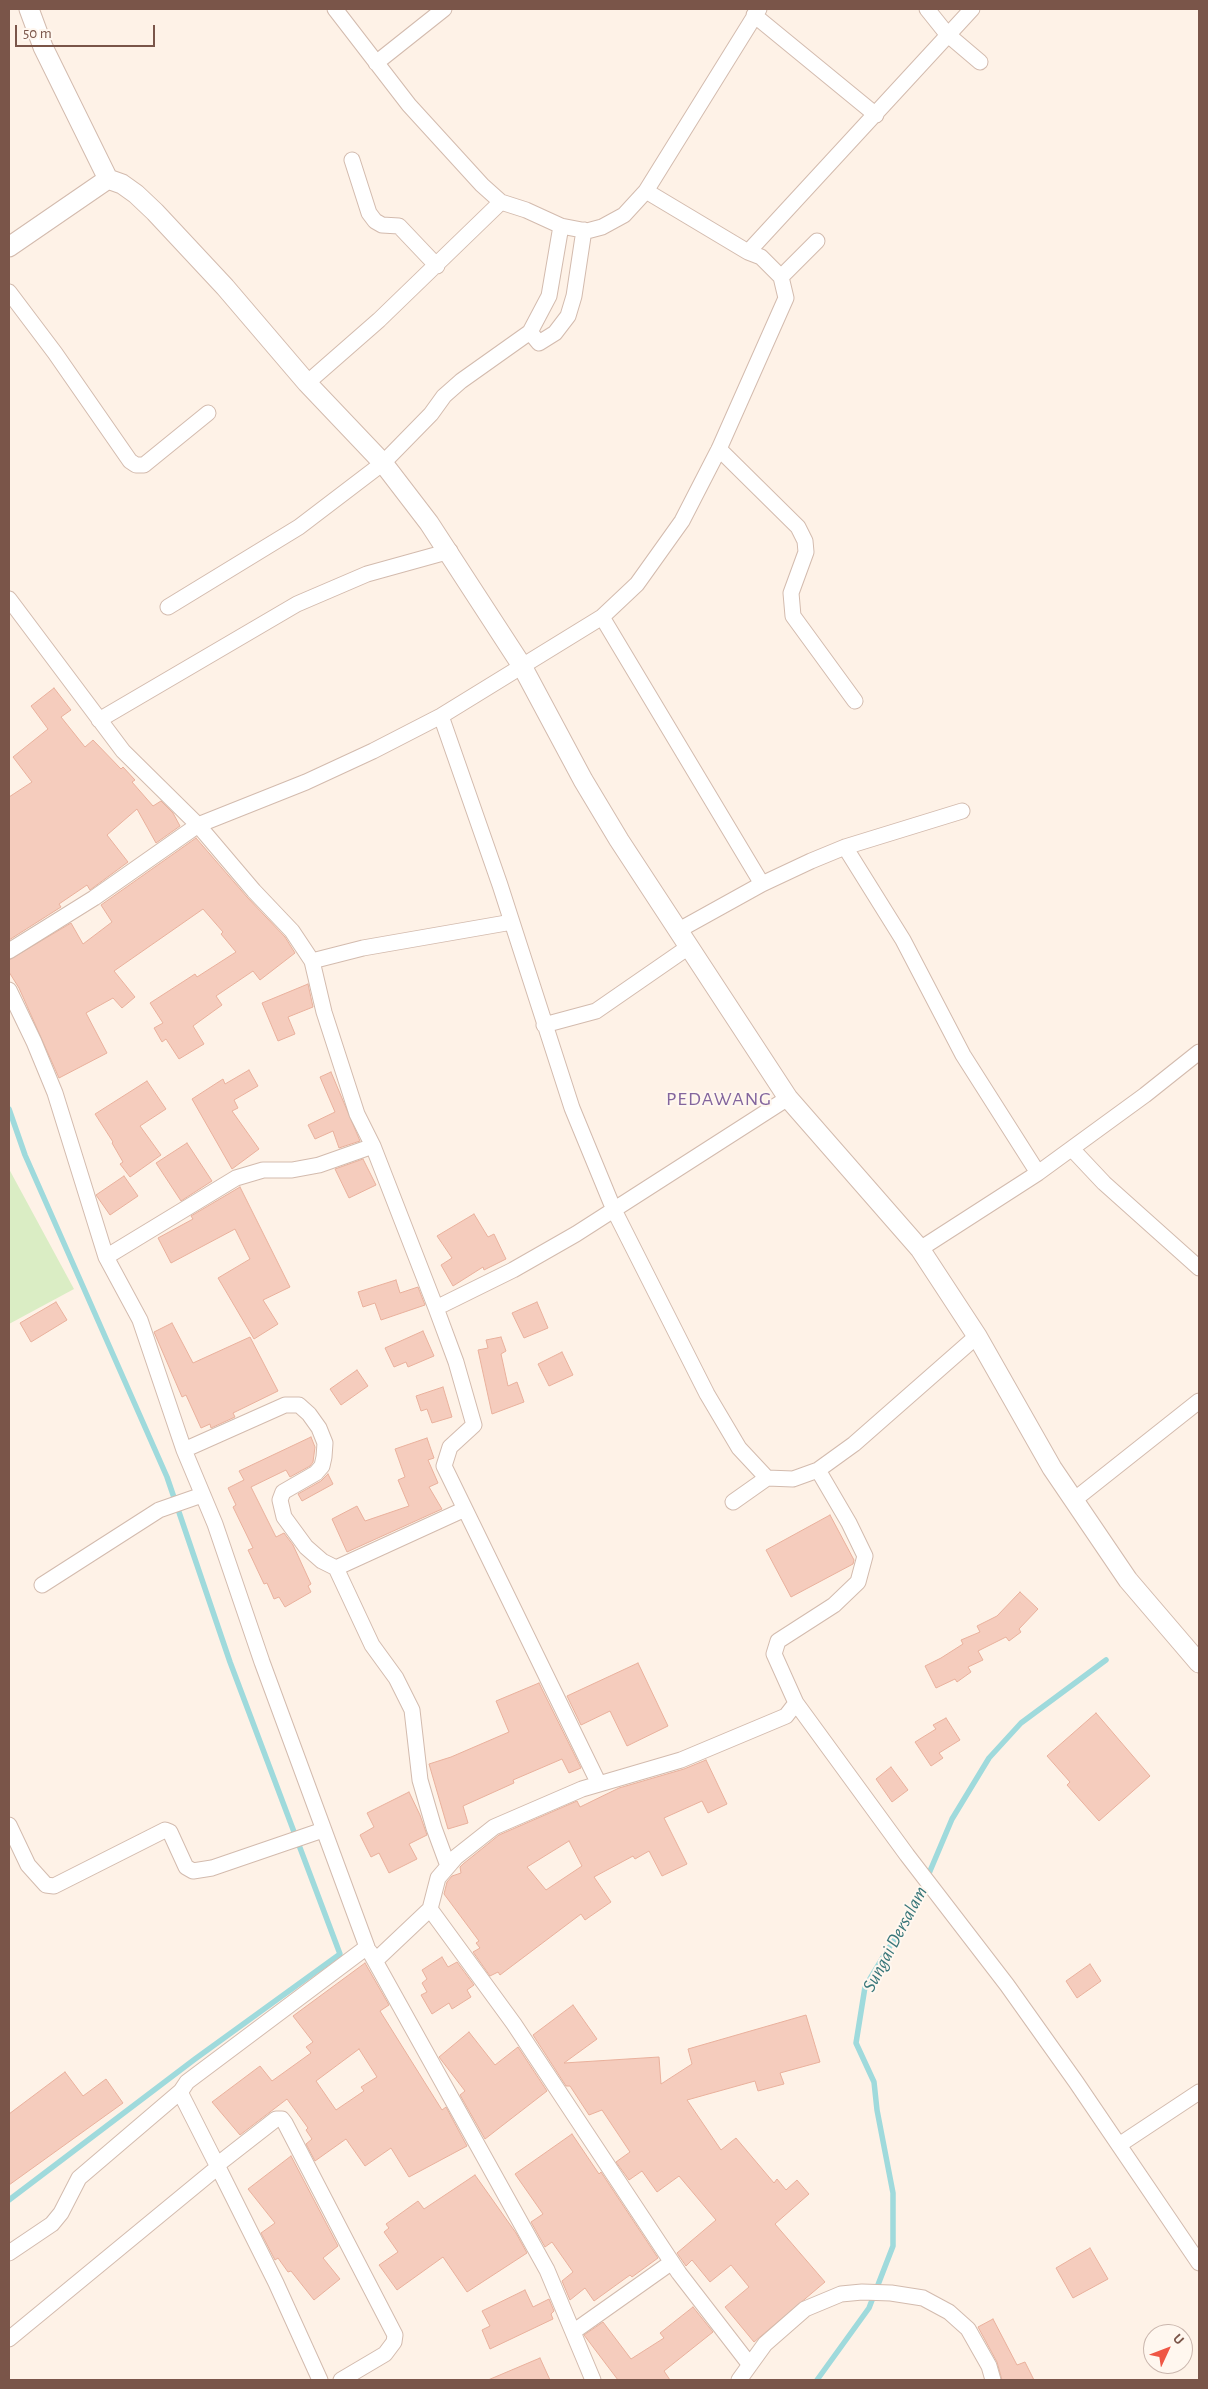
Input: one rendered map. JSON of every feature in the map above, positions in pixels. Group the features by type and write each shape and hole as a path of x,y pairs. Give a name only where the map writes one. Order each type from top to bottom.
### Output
{"street":[{"path":"30,9 43,47 108,179 129,189 155,212 225,287 307,383 383,463 450,551 522,666 614,833 680,930 788,1098 920,1249 977,1336 1052,1468 1128,1580 1199,1663"},
{"path":"335,9 409,106 482,185 501,202 526,210 561,226 584,230 602,227 624,214 646,191 757,12 876,115"},
{"path":"376,63 444,9"},
{"path":"927,9 947,34 980,62"},
{"path":"748,252 972,9"},
{"path":"352,160 369,213 375,221 382,225 399,226 437,266"},
{"path":"9,248 108,179"},
{"path":"9,951 94,898 198,826 306,782 373,751 441,716 602,617 636,584 682,521 718,449 786,298 781,278 761,258 646,191"},
{"path":"307,383 437,266 501,202"},
{"path":"535,337 550,296 561,226"},
{"path":"168,607 299,527 383,463 430,414 444,396 461,381 535,337 555,333 568,316 574,296 584,230"},
{"path":"781,278 817,241"},
{"path":"9,292 55,353 130,460 136,465 144,464 208,413"},
{"path":"718,449 798,527 805,541 806,552 790,592 794,616 855,700"},
{"path":"99,720 297,604 367,574 450,551"},
{"path":"9,599 123,751 198,826 254,891 292,930 312,961 327,1021 358,1114 373,1146 436,1308 456,1362 474,1425 450,1447 444,1466 599,1784"},
{"path":"602,617 762,884"},
{"path":"441,716 512,922 572,1108 614,1210 707,1394 739,1448 767,1478"},
{"path":"680,930 762,884 845,847 962,811"},
{"path":"845,847 903,940 963,1055 1038,1173"},
{"path":"312,961 363,948 512,922"},
{"path":"544,1025 596,1011 690,946"},
{"path":"9,990 34,1042 55,1094 106,1257 140,1320 184,1450 195,1497 215,1524 367,1947 547,2270 593,2380"},
{"path":"920,1249 1072,1149 1199,1052"},
{"path":"436,1308 513,1270 614,1210 788,1098"},
{"path":"106,1257 236,1178 263,1170 292,1170 319,1165 373,1146"},
{"path":"1072,1149 1104,1182 1199,1268"},
{"path":"733,1502 767,1478 793,1479 818,1470 862,1438 977,1336"},
{"path":"1074,1500 1199,1401"},
{"path":"184,1450 285,1405 299,1406 309,1414 319,1428 325,1443 322,1466 316,1473 283,1492 280,1500 284,1517 306,1547 322,1561 336,1568 372,1645 396,1678 412,1710 420,1780 448,1866"},
{"path":"818,1470 849,1523 865,1556 858,1582 834,1605 778,1641 774,1654 796,1703 943,1903 1007,1985 1199,2263"},
{"path":"42,1585 166,1507 195,1497"},
{"path":"336,1568 465,1509"},
{"path":"375,1961 430,1909 438,1878 448,1866 456,1857 494,1827 599,1784 681,1760 786,1716 796,1703"},
{"path":"9,1825 28,1865 46,1885 54,1886 165,1830 170,1832 186,1867 193,1871 212,1868 324,1830"},
{"path":"430,1909 514,2024 672,2262 750,2365"},
{"path":"9,2253 52,2224 79,2178 181,2091 187,2082 367,1947"},
{"path":"181,2091 276,2283 320,2380"},
{"path":"1119,2145 1199,2092"},
{"path":"9,2339 276,2119 282,2119 395,2335 394,2342 385,2354 374,2363 342,2380"},
{"path":"573,2332 672,2262"},
{"path":"739,2380 764,2344 805,2309 841,2294 862,2292 891,2293 923,2298 949,2312 968,2329 989,2366 993,2380"}],"green space":[{"path":"9,1169 74,1289 9,1324"}],"building":[{"path":"54,688 71,710 61,717 85,747 93,740 121,769 123,767 135,780 132,782 153,806 161,801 173,813 180,826 156,843 137,809 107,835 128,862 90,890 87,885 59,904 61,907 9,940 9,797 32,782 13,757 48,729 31,706"},
{"path":"196,838 247,897 285,937 295,953 260,980 253,971 216,996 222,1005 193,1026 204,1044 179,1059 166,1039 162,1042 154,1028 163,1023 150,1003 195,974 197,977 236,952 221,934 223,932 203,909 114,971 135,997 122,1008 113,998 86,1013 107,1053 59,1078 19,988 9,972 9,960 71,923 83,944 112,922 101,905"},
{"path":"308,984 313,1007 288,1017 295,1034 278,1041 262,1003"},
{"path":"249,1070 258,1086 234,1100 238,1108 232,1111 259,1149 232,1169 192,1099 223,1079 225,1084"},
{"path":"331,1072 360,1141 339,1148 333,1131 315,1139 308,1125 335,1112 320,1077"},
{"path":"147,1081 166,1109 140,1126 161,1155 130,1177 120,1164 123,1162 113,1142 95,1114"},
{"path":"187,1143 212,1181 181,1201 156,1163"},
{"path":"363,1159 376,1185 349,1198 335,1169"},
{"path":"124,1176 138,1196 110,1215 96,1195"},
{"path":"240,1187 290,1287 263,1300 278,1324 254,1339 218,1278 250,1259 235,1229 171,1263 158,1238 193,1219 191,1216"},
{"path":"474,1214 488,1237 494,1234 506,1259 484,1270 483,1267 453,1286 441,1265 452,1258 437,1236"},
{"path":"396,1280 400,1293 418,1287 425,1305 381,1320 375,1303 363,1307 358,1292"},
{"path":"56,1302 67,1320 31,1342 20,1323"},
{"path":"537,1302 548,1328 524,1338 512,1313"},
{"path":"172,1323 193,1363 250,1337 278,1391 233,1413 235,1417 211,1428 210,1424 201,1428 186,1395 182,1397 154,1332"},
{"path":"423,1331 434,1356 408,1367 406,1362 394,1367 385,1348"},
{"path":"501,1337 506,1351 501,1354 508,1386 517,1382 524,1402 492,1414 478,1350 488,1348 486,1340"},
{"path":"562,1352 573,1375 549,1386 538,1364"},
{"path":"357,1370 368,1386 341,1405 330,1389"},
{"path":"443,1387 452,1417 432,1423 427,1409 421,1411 416,1396"},
{"path":"311,1437 315,1447 313,1462 310,1466 290,1477 286,1470 251,1487 276,1537 284,1533 293,1545 311,1584 308,1586 311,1592 285,1607 279,1597 274,1599 267,1583 264,1584 248,1550 253,1548 233,1507 236,1505 228,1488 244,1480 239,1471"},
{"path":"427,1438 434,1458 428,1460 438,1483 429,1487 442,1509 347,1552 332,1519 357,1506 365,1521 409,1506 398,1480 405,1477 395,1449"},
{"path":"328,1474 333,1484 302,1501 298,1494 321,1481"},
{"path":"830,1515 854,1560 853,1564 791,1597 766,1550"},
{"path":"1020,1592 1038,1609 1019,1629 1021,1632 1009,1641 1006,1637 978,1651 983,1660 968,1667 971,1672 957,1682 955,1679 936,1688 925,1666 963,1644 961,1640 980,1632 977,1626 997,1616"},
{"path":"638,1663 668,1726 627,1746 610,1711 581,1725 567,1696"},
{"path":"539,1683 581,1768 569,1773 562,1759 513,1780 514,1783 463,1806 468,1823 448,1829 429,1764 451,1757 509,1732 496,1701"},
{"path":"1096,1713 1150,1776 1099,1821 1067,1785 1070,1782 1047,1756"},
{"path":"946,1718 960,1740 939,1753 943,1758 931,1766 915,1742 936,1729 933,1725"},
{"path":"706,1760 727,1804 708,1813 702,1801 664,1818 687,1864 662,1876 649,1851 635,1859 633,1856 594,1877 611,1902 585,1920 581,1914 500,1975 498,1972 490,1976 473,1952 480,1948 476,1943 479,1941 444,1894 447,1882 452,1876 461,1873 460,1867 499,1835 577,1801 580,1807 619,1788 684,1769","holes":["569,1841 582,1866 546,1890 527,1867"]},
{"path":"891,1767 908,1790 892,1802 876,1779"},
{"path":"409,1792 427,1835 409,1844 417,1859 389,1873 379,1853 371,1857 360,1835 374,1827 367,1813"},
{"path":"442,1957 448,1967 457,1962 474,1985 467,1990 471,1997 452,2009 449,2003 432,2014 421,1995 427,1992 422,1983 427,1979 422,1970"},
{"path":"365,1963 389,2005 380,2011 442,2110 446,2107 467,2146 409,2177 391,2148 365,2166 346,2139 315,2161 306,2144 312,2139 306,2130 308,2128 287,2099 240,2135 212,2102 260,2066 272,2081 311,2053 306,2047 313,2042 293,2016","holes":["359,2049 377,2077 361,2087 364,2091 336,2110 316,2081"]},
{"path":"1090,1964 1101,1981 1077,1998 1066,1981"},
{"path":"573,2005 597,2039 564,2063 659,2057 661,2084 692,2064 688,2049 806,2015 820,2062 780,2073 784,2084 758,2091 755,2081 687,2100 721,2150 736,2138 774,2183 777,2179 786,2190 797,2180 809,2194 775,2224 825,2282 754,2342 725,2307 749,2287 731,2265 710,2282 692,2260 686,2266 677,2253 716,2220 679,2176 657,2192 642,2171 629,2180 616,2162 630,2152 602,2110 589,2115 570,2086 566,2086 533,2035"},
{"path":"469,2032 495,2065 518,2047 547,2091 485,2139 460,2095 465,2091 439,2057"},
{"path":"65,2072 83,2096 106,2079 123,2103 9,2185 9,2114"},
{"path":"572,2134 599,2174 601,2172 658,2258 632,2277 630,2275 594,2301 585,2288 570,2300 562,2281 573,2272 552,2242 545,2247 531,2222 543,2214 515,2174"},
{"path":"291,2156 338,2246 323,2258 340,2279 314,2300 291,2271 288,2272 278,2258 275,2260 261,2233 275,2223 248,2189"},
{"path":"475,2175 516,2233 527,2253 467,2292 443,2257 397,2290 379,2265 398,2252 384,2232 389,2228 386,2224 418,2201 424,2209"},
{"path":"1090,2248 1108,2279 1073,2298 1056,2268"},
{"path":"525,2290 533,2307 549,2299 554,2311 551,2314 553,2319 490,2349 482,2330 490,2326 482,2311"},
{"path":"693,2307 713,2332 664,2371 670,2380 618,2380 584,2335 603,2322 631,2359 664,2338 660,2333"},
{"path":"993,2319 1017,2365 1025,2362 1034,2380 1002,2380 997,2362 978,2327"},
{"path":"540,2358 550,2380 488,2380"}],"waterway":[{"path":"9,1109 25,1155 167,1477 230,1662 340,1954 195,2059 9,2200"},
{"name":"Sungai Dersalam","path":"817,2380 869,2308 893,2246 893,2193 877,2110 874,2082 856,2043 865,1987 911,1916 952,1819 989,1758 1021,1723 1106,1660"}],"district":[{"name":"PEDAWANG","path":"719,1099"}]}
